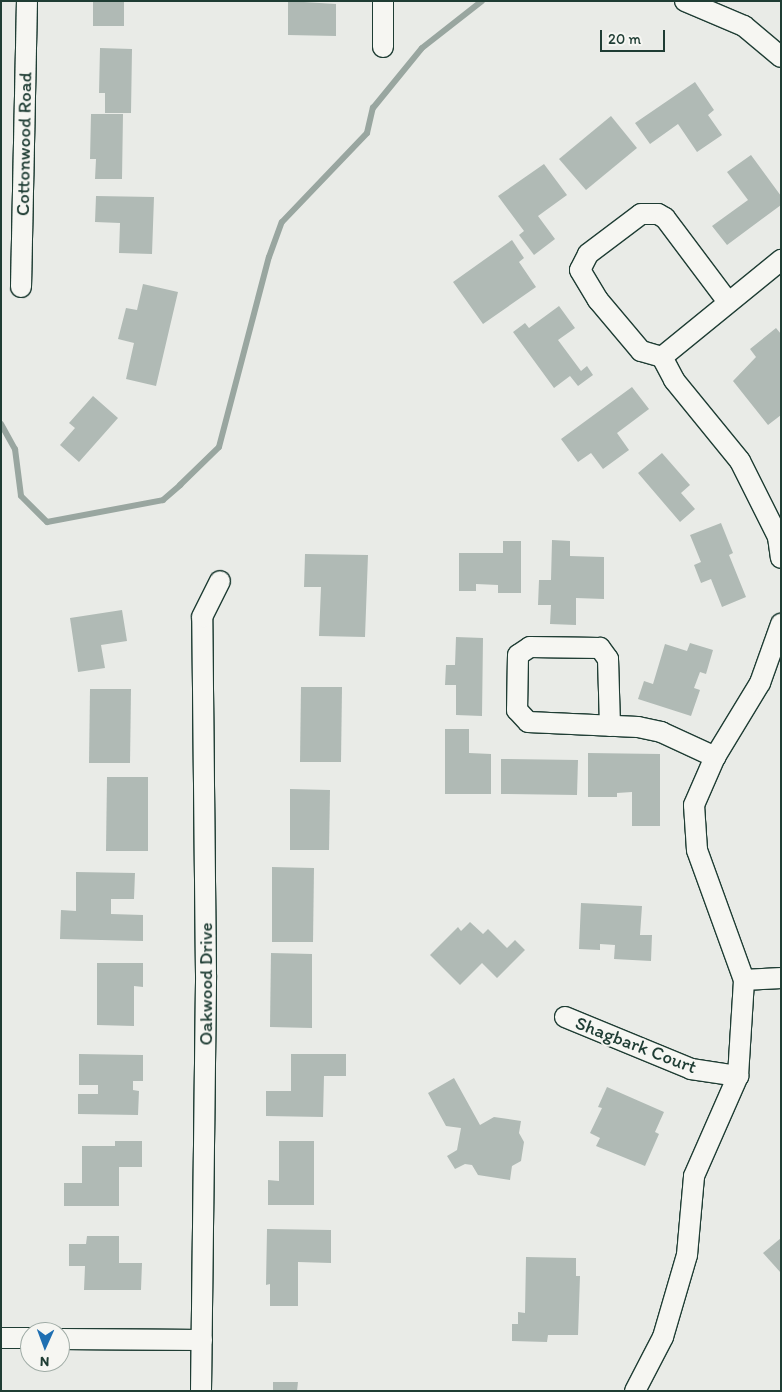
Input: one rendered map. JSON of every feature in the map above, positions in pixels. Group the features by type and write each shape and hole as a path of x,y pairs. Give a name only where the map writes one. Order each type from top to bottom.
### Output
{"street":[{"name":"Cottonwood Road","path":"21,287 27,1"},
{"path":"382,48 383,1"},
{"path":"685,1 744,26 781,57"},
{"path":"728,302 665,218 658,214 641,214 588,254 581,265 581,274 598,300 640,351 662,357 674,380 740,461 778,537 781,558"},
{"path":"662,357 781,260"},
{"name":"Oakwood Drive","path":"201,1391 206,975 202,617 220,581"},
{"path":"635,1391 663,1337 687,1255 694,1176 738,1076 744,980 697,850 694,805 715,756 760,683 781,624"},
{"path":"610,726 608,659 600,648 530,647 518,655 517,710 528,722 610,726 661,732 715,756"},
{"path":"744,980 781,978"},
{"name":"Shagbark Court","path":"565,1017 691,1069 738,1076"},
{"path":"1,1338 20,1338"},
{"path":"70,1339 202,1340"}],"building":[{"path":"93,1 124,1 124,26 93,26"},
{"path":"288,1 336,4 336,36 288,35"},
{"path":"100,48 132,49 131,113 105,113 105,93 99,93"},
{"path":"695,82 714,110 708,115 722,135 697,152 678,124 650,144 635,123"},
{"path":"91,114 123,114 122,179 95,179 96,159 90,159"},
{"path":"611,116 637,148 586,190 559,159"},
{"path":"751,155 781,196 781,205 727,245 712,226 748,200 727,172"},
{"path":"544,164 567,195 538,216 555,239 534,255 519,235 524,231 498,196"},
{"path":"96,196 154,197 152,254 119,253 120,223 95,222"},
{"path":"512,240 524,258 519,262 536,287 483,324 453,282"},
{"path":"143,284 178,292 156,386 126,379 134,343 118,339 126,308 137,310"},
{"path":"559,306 575,328 558,340 581,371 587,366 593,375 578,386 570,376 554,388 513,332 525,323 529,328"},
{"path":"776,328 781,334 781,415 768,425 733,381 756,357 750,349"},
{"path":"632,387 649,409 617,433 629,450 603,469 591,453 578,462 561,439"},
{"path":"93,396 118,418 79,462 60,445 75,428 69,423"},
{"path":"662,453 690,485 681,493 695,509 680,522 638,473"},
{"path":"721,523 733,553 729,555 746,597 722,607 711,579 701,583 694,565 701,562 690,535"},
{"path":"552,540 570,541 570,556 604,557 604,599 576,598 576,625 550,624 551,605 538,605 539,580 551,580"},
{"path":"503,541 521,541 521,593 498,593 498,585 476,584 476,591 459,591 459,553 503,553"},
{"path":"305,554 368,555 365,637 319,636 321,587 304,587"},
{"path":"122,610 127,641 101,645 105,668 78,672 70,618"},
{"path":"456,637 483,638 482,716 456,715 456,685 445,685 446,665 455,665"},
{"path":"690,643 713,650 706,674 700,672 694,688 700,690 691,716 638,699 644,681 653,684 665,644 687,651"},
{"path":"301,687 342,687 341,762 300,762"},
{"path":"90,689 131,689 130,763 89,763"},
{"path":"445,729 469,729 469,753 491,754 491,794 445,794"},
{"path":"588,753 660,754 660,826 632,826 632,792 617,793 617,797 588,797"},
{"path":"501,759 578,760 577,795 501,794"},
{"path":"107,777 148,777 148,851 106,851"},
{"path":"290,789 330,790 329,850 290,850"},
{"path":"272,867 314,868 313,942 272,942"},
{"path":"76,872 135,873 134,899 111,899 111,914 143,915 143,941 60,939 61,910 76,911"},
{"path":"581,903 642,906 640,935 652,935 651,961 614,959 615,945 600,944 600,950 579,949"},
{"path":"470,922 483,934 488,929 507,948 515,940 525,950 497,978 482,963 460,985 430,955 458,927 461,931"},
{"path":"271,953 312,954 312,1028 270,1027"},
{"path":"97,963 143,963 143,987 134,986 134,1026 97,1025"},
{"path":"79,1054 143,1055 143,1081 133,1081 133,1090 139,1091 138,1115 78,1114 78,1094 98,1094 98,1085 79,1085"},
{"path":"291,1054 346,1054 346,1076 324,1076 323,1117 266,1116 266,1091 291,1091"},
{"path":"454,1078 480,1125 494,1117 521,1121 519,1133 524,1142 521,1161 512,1166 510,1180 478,1175 472,1165 465,1164 455,1169 447,1156 457,1150 461,1128 446,1126 428,1093"},
{"path":"607,1087 664,1112 655,1132 659,1134 645,1166 596,1146 600,1138 590,1133 602,1108 598,1107"},
{"path":"115,1141 142,1141 142,1167 119,1167 119,1206 64,1206 64,1183 82,1183 82,1146 115,1146"},
{"path":"279,1141 314,1141 314,1205 268,1205 268,1180 279,1181"},
{"path":"267,1229 331,1230 331,1263 298,1262 298,1306 270,1306 270,1284 266,1285"},
{"path":"87,1236 119,1236 119,1263 142,1263 141,1290 84,1290 85,1266 69,1266 69,1244 86,1244"},
{"path":"781,1238 781,1273 763,1253"},
{"path":"526,1257 576,1258 576,1276 580,1276 578,1335 548,1335 547,1342 512,1341 512,1324 518,1324 518,1312 525,1313"},
{"path":"273,1382 298,1382 297,1391 273,1391"}],"waterway":[{"path":"1,424 15,449 21,496 47,522 163,500 219,447 269,257 282,222 367,133 373,108 422,48 482,1"}]}
